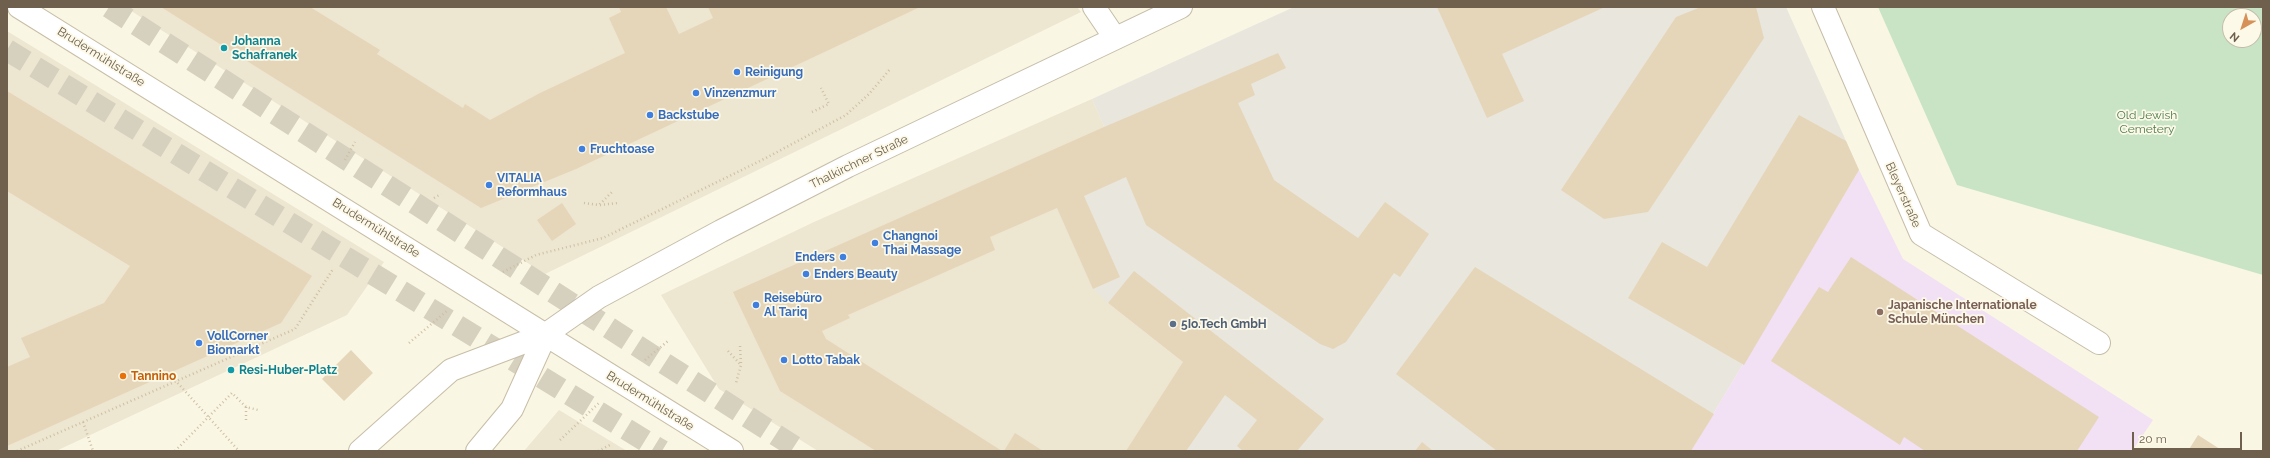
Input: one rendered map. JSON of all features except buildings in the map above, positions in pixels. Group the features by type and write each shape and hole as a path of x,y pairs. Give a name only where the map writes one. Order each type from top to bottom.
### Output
{"street":[{"name":"Brudermühlstraße","path":"19,7 732,451"},
{"path":"1094,7 1115,38"},
{"name":"Thalkirchner Straße","path":"360,451 451,370 546,334 599,297 721,231 848,166 1181,7"},
{"name":"Bleyerstraße","path":"1823,7 1921,234 2099,343"},
{"path":"476,451 512,409 546,334"}],"path":[{"path":"536,255 603,238 779,151 846,115 869,94 891,68"},
{"path":"812,112 829,104 821,88"},
{"path":"345,160 355,142"},
{"path":"599,205 613,191"},
{"path":"434,198 441,194"},
{"path":"584,203 599,205 618,203"},
{"path":"17,451 175,380 295,329 334,269"},
{"path":"736,383 741,365 740,346"},
{"path":"728,352 741,365"},
{"path":"175,380 207,418 239,451"},
{"path":"176,451 232,393 246,407 258,410"},
{"path":"246,407 246,420"},
{"path":"83,422 93,451"},
{"path":"598,451 610,445"}],"shaded area":[{"path":"125,7 1077,7 1081,12 545,274"},
{"path":"1294,7 1786,7 1859,170 1691,451 1186,451 1183,362 1108,303 1093,289 1057,208 1104,127 1092,99"},
{"path":"7,31 384,262 347,315 56,451 7,451"},
{"path":"1092,99 1126,177 1057,208 1108,303 1183,362 1186,451 818,451 719,389 661,295 814,222"},
{"name":"Japanische Internationale Schule München","path":"1859,170 1903,259 2153,420 2132,451 1691,451"},
{"path":"559,410 627,451 524,451"}],"green space":[{"name":"Old Jewish Cemetery","path":"1878,7 2263,7 2263,275 1957,185"}],"tunnel":[{"path":"109,7 801,451"},
{"path":"7,50 662,451"}],"place":[{"name":"Johanna Schafranek","path":"224,48"},
{"name":"Reinigung","path":"737,72"},
{"name":"Vinzenzmurr","path":"696,93"},
{"name":"Backstube","path":"650,115"},
{"name":"Fruchtoase","path":"582,149"},
{"name":"VITALIA Reformhaus","path":"489,185"},
{"name":"Changnoi Thai Massage","path":"875,243"},
{"name":"Enders","path":"843,257"},
{"name":"Enders Beauty","path":"806,274"},
{"name":"Reisebüro Al Tariq","path":"756,305"},
{"name":"Japanische Internationale Schule München","path":"1880,312"},
{"name":"5Io.Tech GmbH","path":"1173,324"},
{"name":"VollCorner Biomarkt","path":"199,343"},
{"name":"Lotto Tabak","path":"784,360"},
{"name":"Resi-Huber-Platz","path":"231,370"},
{"name":"Tannino","path":"123,376"}]}
